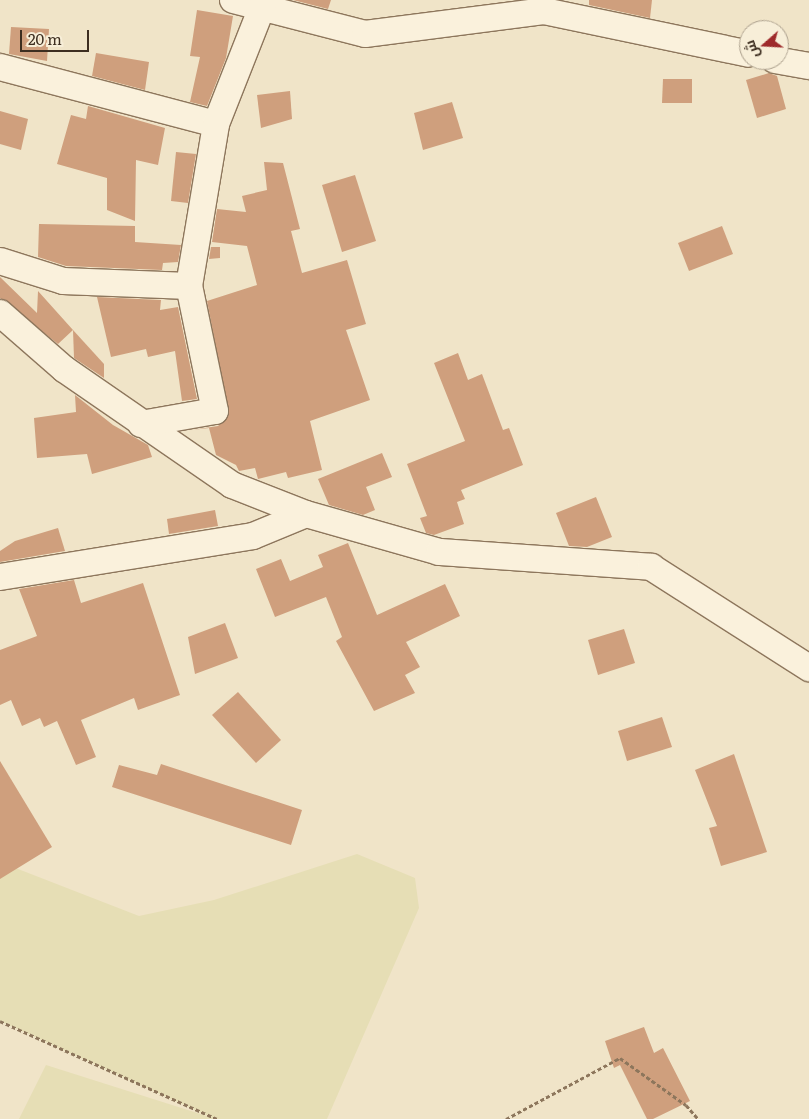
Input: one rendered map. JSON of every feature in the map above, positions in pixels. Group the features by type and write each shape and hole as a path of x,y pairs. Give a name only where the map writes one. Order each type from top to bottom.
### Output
{"street":[{"path":"233,0 365,34 544,11 739,52"},
{"path":"141,424 215,412 189,286 216,124 262,7"},
{"path":"789,62 809,66"},
{"path":"0,67 216,124"},
{"path":"0,261 63,281 189,286"},
{"path":"0,313 64,369 141,424 232,485 306,514 439,552 651,567 809,668"},
{"path":"0,577 253,536 306,514"}],"path":[{"path":"0,1021 217,1119"},
{"path":"506,1119 620,1058 686,1105 698,1119"}],"shaded area":[{"path":"357,854 415,878 419,908 327,1119 19,1119 46,1065 213,1118 0,1021 0,862 139,916 214,900"}],"building":[{"path":"293,0 331,0 328,9"},
{"path":"589,0 652,0 650,18 589,5"},
{"path":"197,10 233,16 226,58 207,106 190,102 200,57 190,56"},
{"path":"11,27 49,29 47,61 9,54"},
{"path":"96,53 149,62 145,90 92,76"},
{"path":"769,73 777,76 786,109 757,118 746,80"},
{"path":"663,79 692,79 692,103 662,103"},
{"path":"290,91 292,119 261,128 257,95"},
{"path":"452,102 463,138 423,150 414,113"},
{"path":"88,106 165,128 158,165 136,160 135,221 107,210 107,178 57,164 71,115 86,119"},
{"path":"0,111 28,119 21,150 0,144"},
{"path":"176,152 196,154 188,203 171,201"},
{"path":"264,162 283,163 300,229 291,231 302,273 347,260 366,324 346,330 370,400 310,421 322,470 288,478 286,472 258,479 255,468 239,471 236,465 216,455 209,428 192,430 218,426 229,415 207,301 257,285 247,246 212,242 217,209 246,212 242,196 267,190"},
{"path":"355,175 376,241 342,252 322,185"},
{"path":"39,224 135,226 135,242 181,245 178,262 163,263 162,270 66,266 38,257"},
{"path":"722,226 733,254 689,271 678,243"},
{"path":"211,247 220,247 220,258 209,259"},
{"path":"0,277 37,313 38,291 73,330 58,344 0,298"},
{"path":"97,297 161,300 160,310 178,307 197,399 182,401 175,351 148,357 146,349 111,357"},
{"path":"73,330 104,364 104,378 74,358"},
{"path":"458,353 468,380 482,374 503,430 509,428 523,465 461,490 465,499 457,502 464,524 434,535 426,533 420,518 427,516 407,464 465,441 434,363"},
{"path":"75,395 113,425 148,445 152,457 92,474 87,454 37,458 34,418 76,412"},
{"path":"382,453 392,477 366,487 375,510 363,515 329,505 318,479"},
{"path":"596,497 612,537 587,547 569,546 556,513"},
{"path":"215,510 218,526 169,534 167,519"},
{"path":"58,528 65,551 0,562 0,551 15,541"},
{"path":"348,543 377,615 445,584 460,616 406,642 420,667 405,675 415,693 374,711 336,641 342,637 326,597 275,617 256,569 281,559 290,581 323,567 318,555"},
{"path":"74,580 81,603 143,583 180,695 138,710 134,698 81,720 96,757 76,765 57,721 44,727 40,718 22,726 11,700 0,705 0,650 37,636 19,589"},
{"path":"225,623 238,658 195,674 188,637"},
{"path":"624,629 635,663 598,675 588,640"},
{"path":"238,692 281,740 256,763 212,715"},
{"path":"662,717 672,747 627,761 618,731"},
{"path":"734,754 767,852 721,866 709,828 717,826 695,770"},
{"path":"0,761 52,847 0,879"},
{"path":"161,764 302,810 291,845 112,787 119,765 157,775"},
{"path":"644,1027 654,1053 663,1048 690,1101 653,1119 647,1119 620,1065 614,1068 605,1041"}]}
